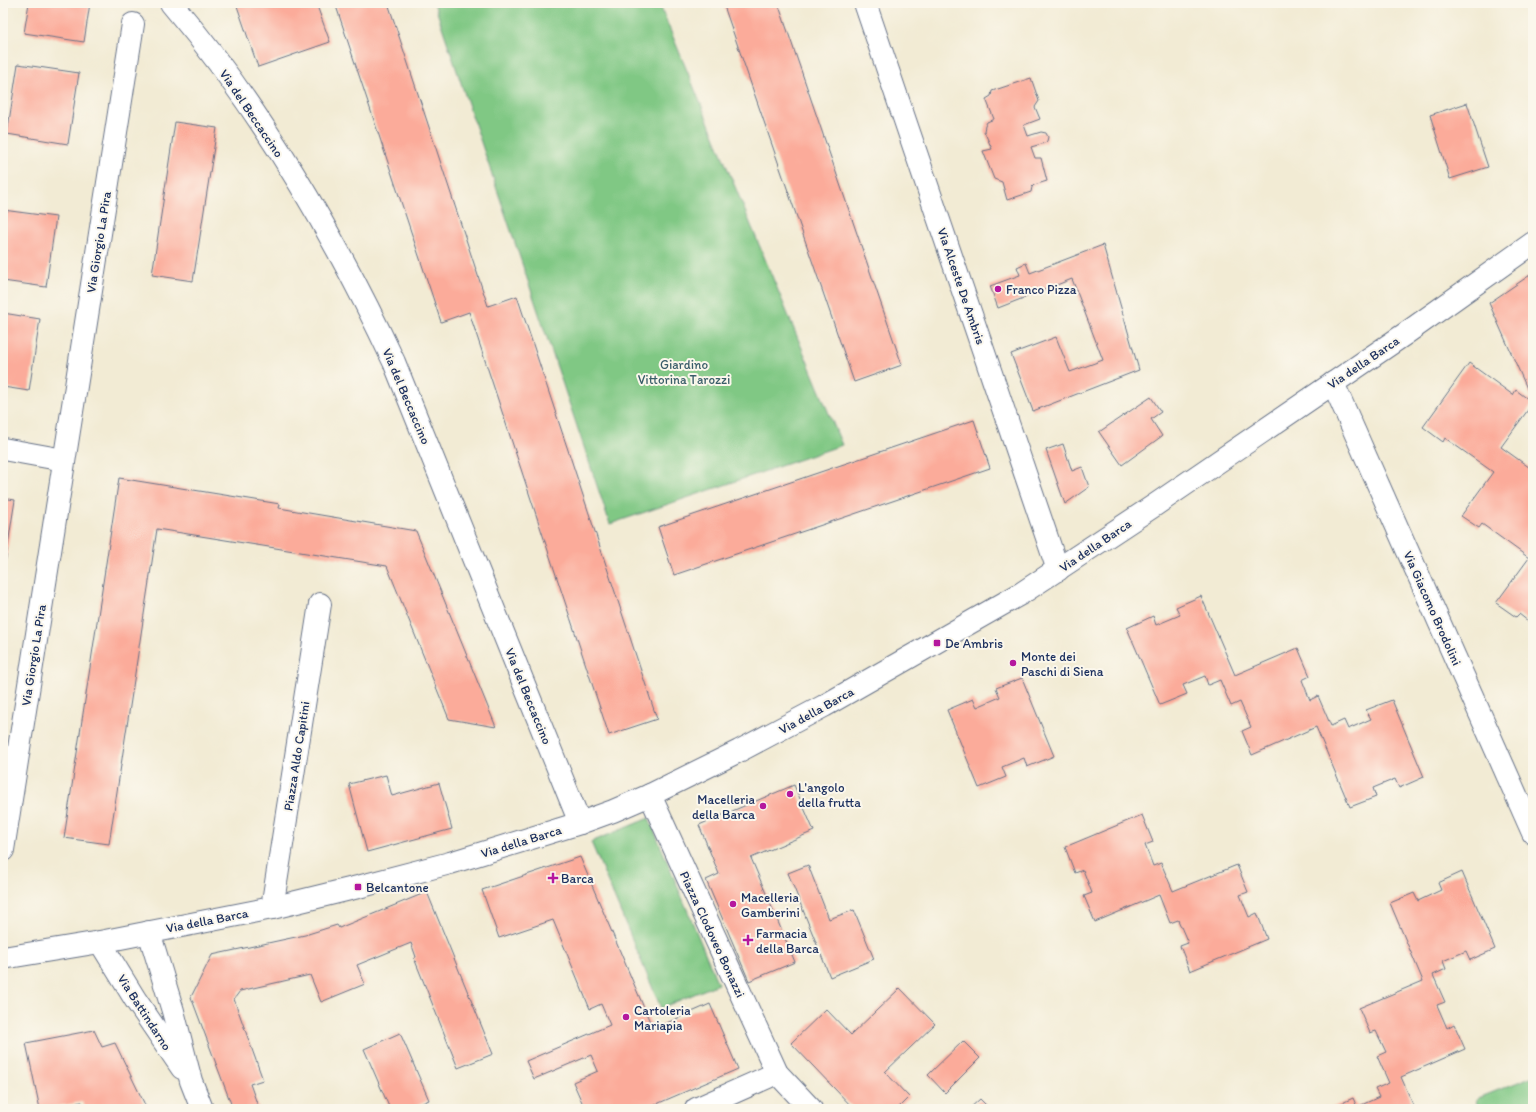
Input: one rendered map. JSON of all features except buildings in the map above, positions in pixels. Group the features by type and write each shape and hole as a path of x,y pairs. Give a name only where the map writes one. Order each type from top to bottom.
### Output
{"street":[{"name":"Via del Beccaccino","path":"171,3 223,69 254,113 302,188 340,253 368,308 394,362 580,823"},
{"name":"Via Alceste De Ambris","path":"865,3 1058,570"},
{"name":"Via Giorgio La Pira","path":"3,850 133,24"},
{"name":"Via della Barca","path":"3,958 100,942 272,908 450,863 613,812 650,795 739,751 824,706 994,609 1058,570 1405,334 1533,244"},
{"name":"Via Giacomo Brodolini","path":"1333,382 1533,833"},
{"path":"3,450 64,460"},
{"name":"Piazza Aldo Capitini","path":"272,908 320,604"},
{"name":"Piazza Clodoveo Bonazzi","path":"650,795 777,1073 811,1109"},
{"name":"Via Battindarno","path":"149,932 174,1011 191,1081 202,1109"},
{"name":"Via Battindarno","path":"100,942 135,999 191,1081"},
{"path":"696,1109 777,1073"}],"green space":[{"name":"Giardino Vittorina Tarozzi","path":"434,3 659,3 842,445 610,524"},
{"path":"649,818 718,984 661,1008 591,842"},
{"path":"1533,1076 1533,1109 1478,1109 1476,1099"}],"place":[{"name":"Franco Pizza","path":"998,289"},
{"name":"De Ambris","path":"937,643"},
{"name":"Monte dei Paschi di Siena","path":"1013,663"},
{"name":"L'angolo della frutta","path":"790,794"},
{"name":"Macelleria della Barca","path":"763,806"},
{"name":"Barca","path":"553,878"},
{"name":"Belcantone","path":"358,887"},
{"name":"Macelleria Gamberini","path":"733,904"},
{"name":"Farmacia della Barca","path":"748,940"},
{"name":"Cartoleria Mariapia","path":"626,1017"}]}
